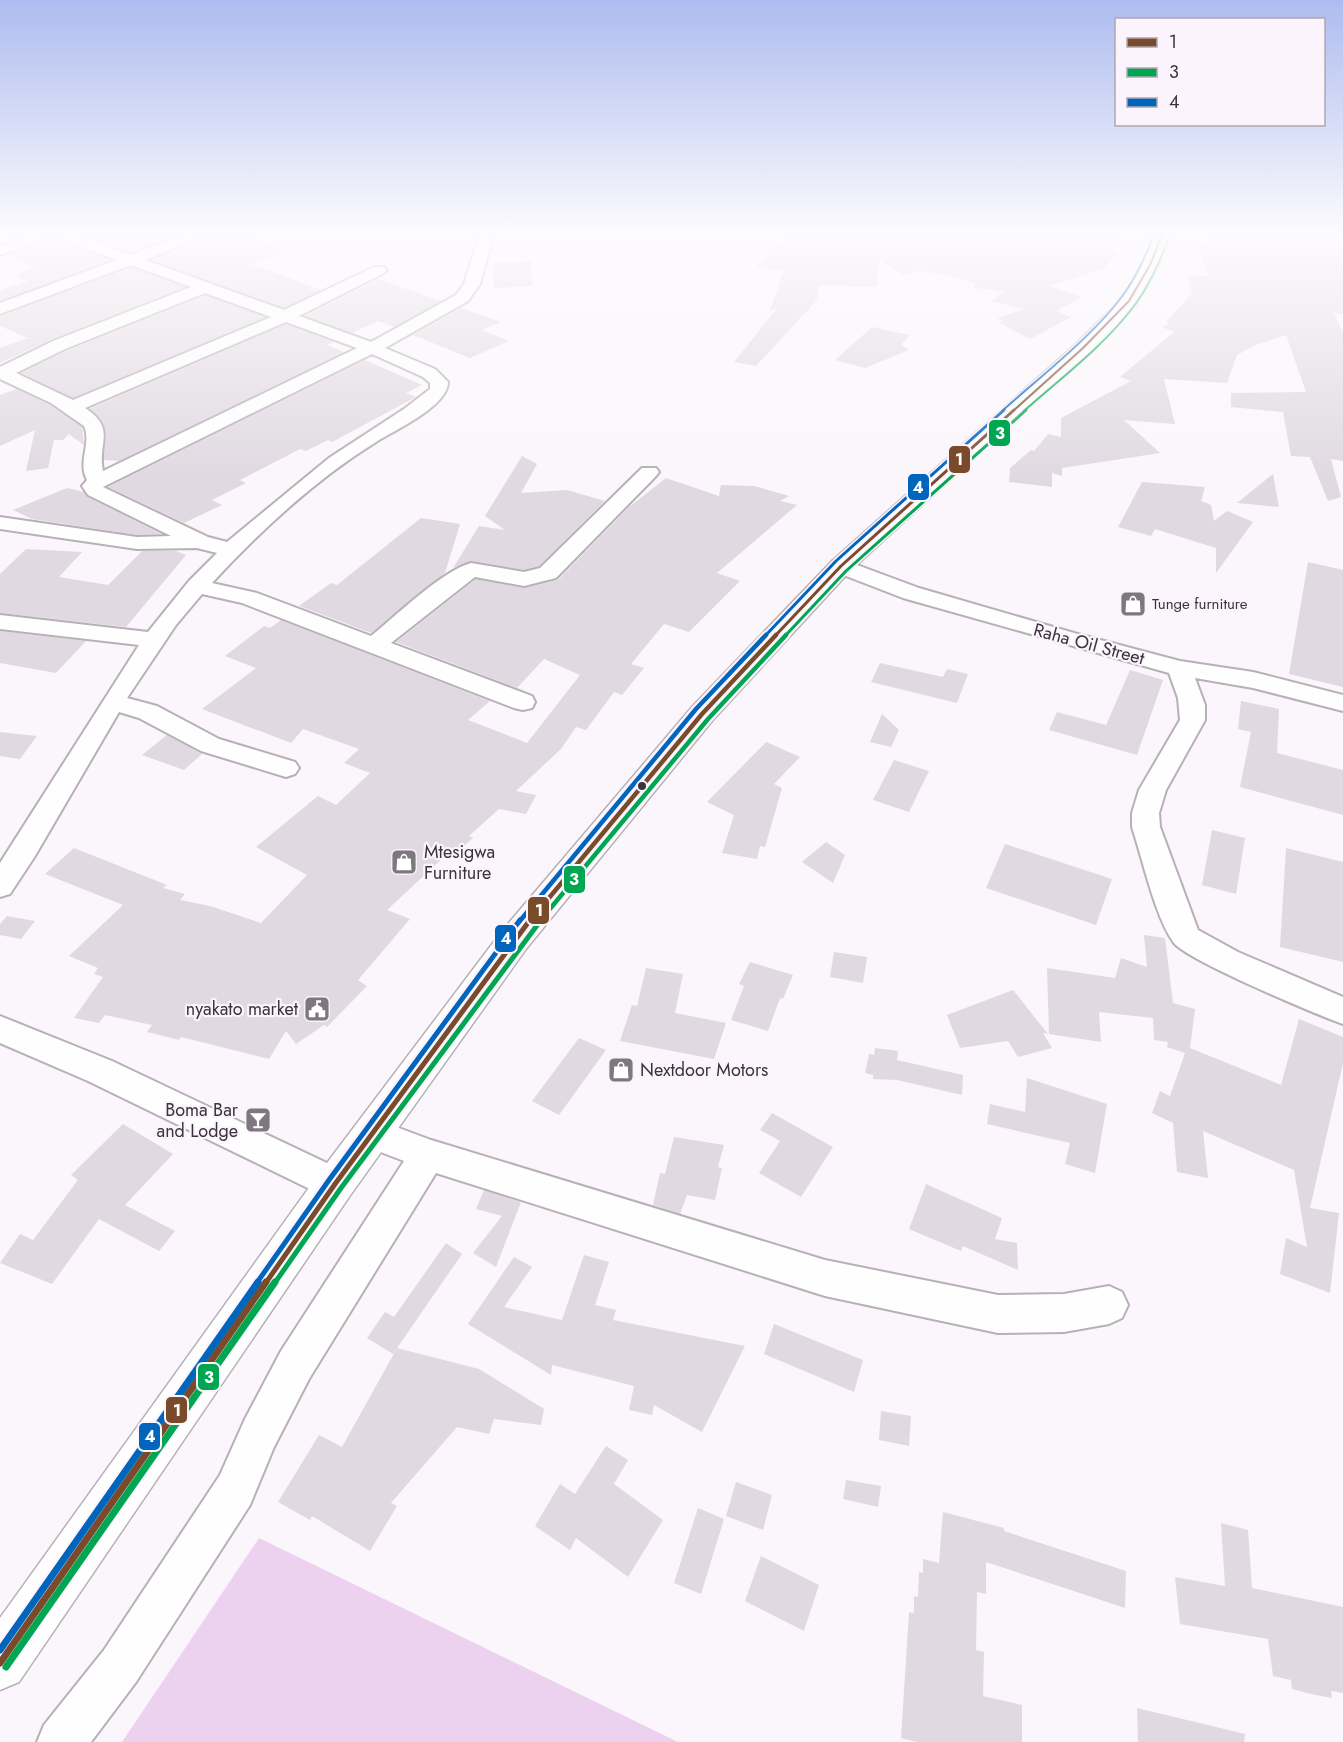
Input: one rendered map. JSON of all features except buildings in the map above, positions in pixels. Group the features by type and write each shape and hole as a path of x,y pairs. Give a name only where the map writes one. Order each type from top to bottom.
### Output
{"highway":[{"path":"0,1663 335,1184 514,940 702,714 841,566 1083,348 1116,314"}],"street":[{"path":"97,481 90,464 96,430 91,421 71,406 6,375 6,371 59,345 137,314"},
{"path":"0,886 30,844 152,639 197,586 232,550 304,485 363,442 429,400 439,390 439,382 429,373 372,348 276,314"},
{"path":"71,406 289,314"},
{"path":"232,550 200,542 95,491 92,486 97,481 372,348 435,314"},
{"path":"373,646 452,582 471,570 524,579 548,573 649,472"},
{"path":"0,523 137,543 200,542"},
{"name":"Raha Oil Street","path":"841,566 911,593 1179,668 1253,680 1343,703"},
{"path":"197,586 249,598 524,702"},
{"path":"0,622 152,639"},
{"path":"1179,668 1191,698 1193,719 1180,748 1159,776 1145,802 1144,814 1146,827 1180,928 1187,938 1227,960 1343,1011"},
{"path":"114,702 148,712 210,744 286,768"},
{"path":"0,1029 100,1071 335,1184"},
{"path":"372,1133 428,1155 653,1227 836,1281 998,1314 1064,1313 1109,1305"},
{"path":"61,1742 120,1666 235,1490 259,1433 295,1365 428,1155"}],"shaded area":[{"path":"259,1538 678,1742 122,1742"}],"transit line":[{"name":"4","path":"0,1650 329,1180 508,935 696,709 836,561 1078,343 1105,314"},
{"name":"1","path":"0,1663 335,1184 514,940 702,714 841,566 1083,348 1116,314"},
{"name":"3","path":"6,1667 341,1188 520,945 708,719 846,571 1088,354 1126,314"}],"place":[{"name":"Tunge furniture","path":"1133,604"},
{"name":"Mtesigwa Furniture","path":"404,862"},
{"name":"nyakato market","path":"317,1009"},
{"name":"Nextdoor Motors","path":"621,1070"},
{"name":"Boma Bar and Lodge","path":"258,1120"}]}
